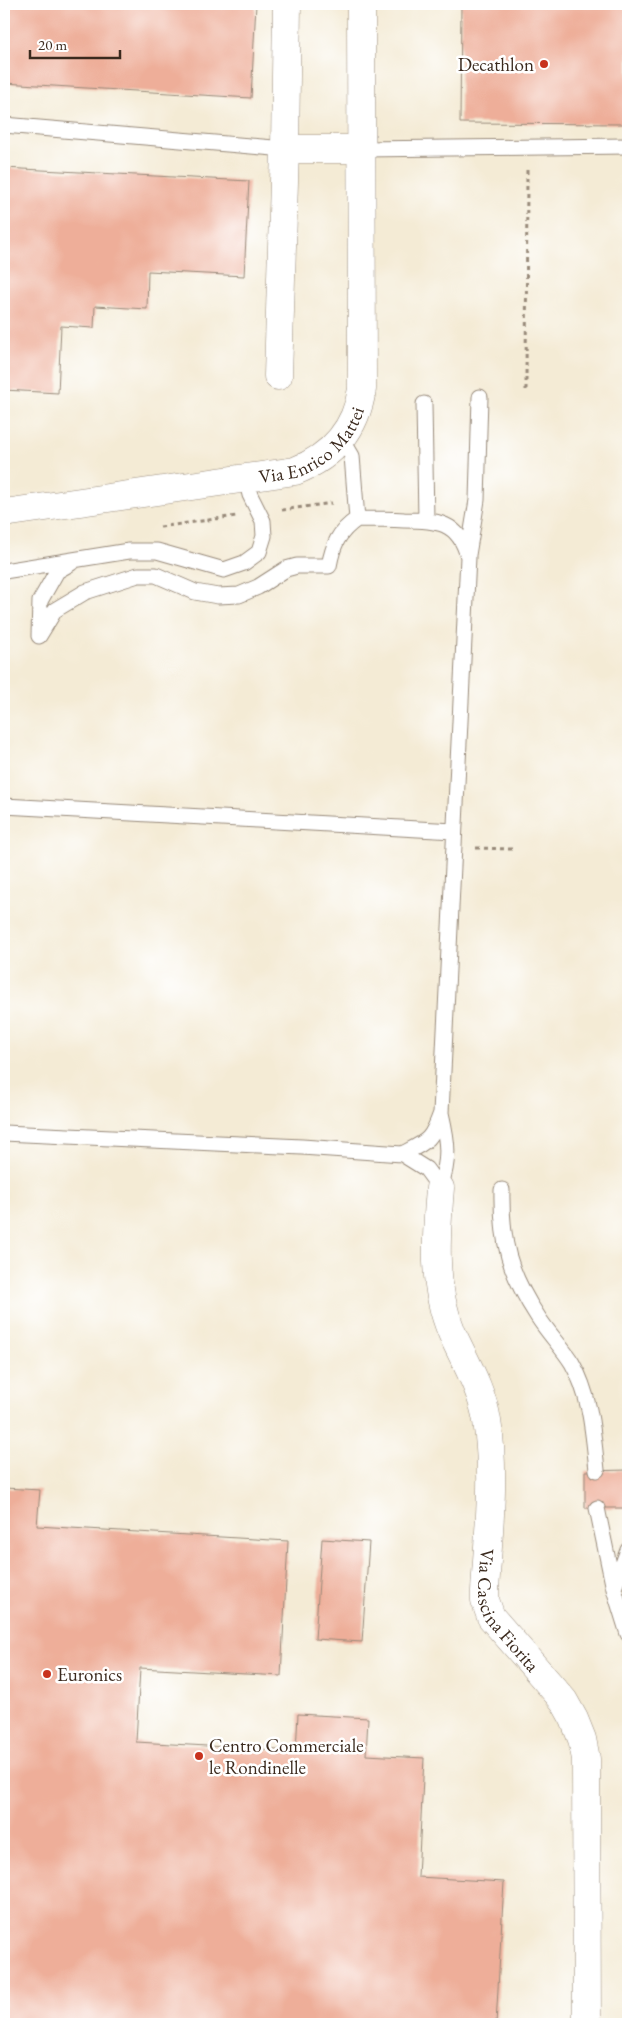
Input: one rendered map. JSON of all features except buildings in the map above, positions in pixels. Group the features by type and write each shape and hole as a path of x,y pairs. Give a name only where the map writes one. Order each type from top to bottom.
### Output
{"street":[{"path":"278,376 286,149 287,4"},
{"name":"Via Enrico Mattei","path":"4,513 295,471 308,466 332,450 342,439 356,414 362,389 361,4"},
{"path":"286,149 361,149"},
{"name":"Via Cascina Fiorita","path":"440,1188 435,1246 439,1292 452,1332 480,1392 487,1420 490,1458 485,1600 487,1609 497,1624 564,1701 582,1739 586,1759 587,2024"}],"lane":[{"path":"4,125 286,149"},
{"path":"361,149 628,146"},
{"path":"402,1154 427,1142 434,1133 441,1113 468,557 477,500 480,397"},
{"path":"424,404 426,520"},
{"path":"342,439 352,456 357,519"},
{"path":"4,571 129,550 157,551 224,570 244,563 260,552 264,536 260,512 250,495 246,478"},
{"path":"79,559 57,571 40,601 39,636 55,610 85,592 138,575 156,575 195,592 218,596 239,595 297,566 329,566 333,546 339,535 357,519 426,520 444,524 459,535 465,545 468,557"},
{"path":"4,806 454,831"},
{"path":"440,1188 446,1169 448,1140 441,1113"},
{"path":"4,1133 402,1154 426,1169 440,1188"},
{"path":"502,1190 501,1217 506,1254 517,1280 538,1317 572,1363 589,1404 597,1470"},
{"path":"597,1508 614,1588 628,1634"},
{"path":"614,1588 628,1550"}],"path":[{"path":"526,390 528,147"},
{"path":"152,528 260,512 356,501"},
{"path":"476,841 476,858"},
{"path":"476,848 512,849"}],"place":[{"name":"Decathlon","path":"544,64"},
{"name":"Euronics","path":"47,1674"},
{"name":"Centro Commerciale le Rondinelle","path":"199,1756"}]}
